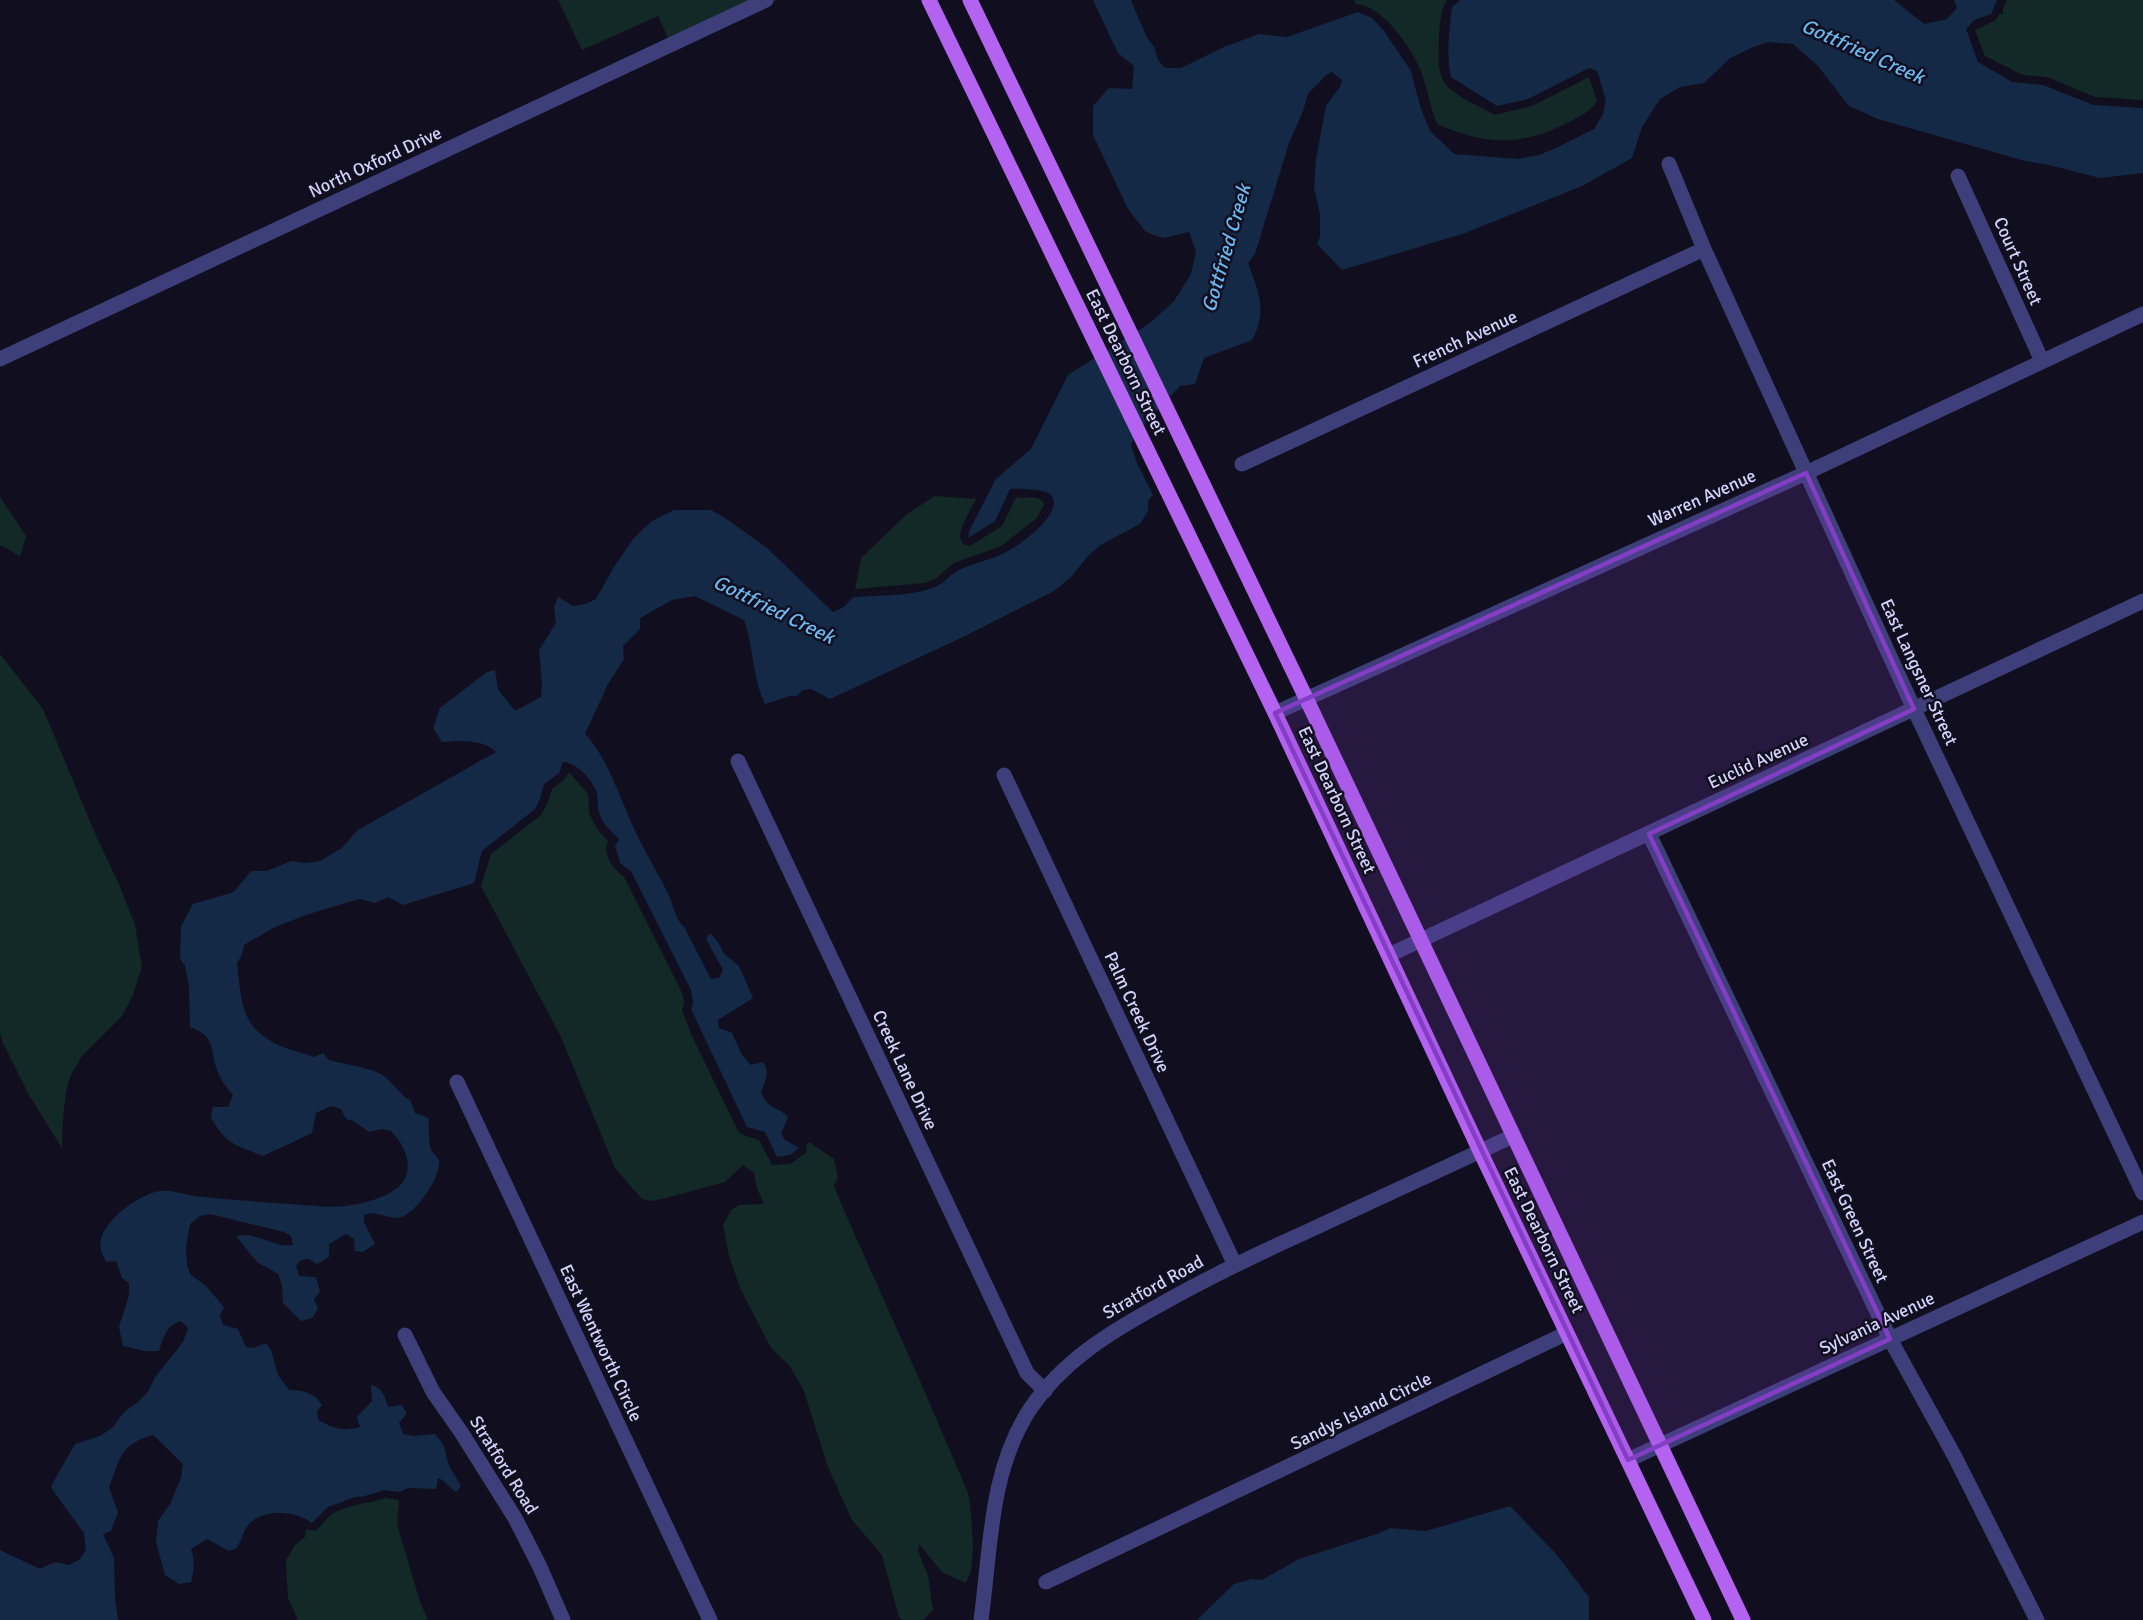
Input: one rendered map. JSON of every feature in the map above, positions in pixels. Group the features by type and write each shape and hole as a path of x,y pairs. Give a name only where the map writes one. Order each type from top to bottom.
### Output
{"main road":[{"name":"East Dearborn Street","path":"929,0 1275,713 1480,1151 1704,1620"},
{"name":"East Dearborn Street","path":"970,0 1306,698 1743,1620"}],"street":[{"name":"North Oxford Drive","path":"0,359 766,0"},
{"name":"East Langsner Street","path":"1669,164 1704,249 1914,709 2143,1193"},
{"name":"Court Street","path":"1958,176 2042,361"},
{"name":"French Avenue","path":"1242,464 1704,249"},
{"name":"Warren Avenue","path":"1275,713 1806,473 2143,314"},
{"name":"Euclid Avenue","path":"1389,955 2143,601"},
{"name":"Creek Lane Drive","path":"738,761 1027,1373 1045,1391"},
{"name":"Palm Creek Drive","path":"1004,776 1235,1265"},
{"name":"East Green Street","path":"1649,834 1890,1339 1955,1456 2037,1620"},
{"name":"East Wentworth Circle","path":"457,1082 710,1620"},
{"name":"Stratford Road","path":"981,1620 992,1517 1001,1475 1030,1410 1084,1350 1107,1334 1184,1290 1513,1136"},
{"name":"Sylvania Avenue","path":"1628,1460 2143,1222"},
{"name":"Sandys Island Circle","path":"1046,1582 1567,1333"},
{"name":"Stratford Road","path":"405,1335 433,1392 515,1518 563,1620"}],"highlighted area":[{"path":"1806,473 1914,709 1649,834 1890,1339 1628,1460 1275,713"}],"green space":[{"path":"558,0 777,0 674,51 658,16 582,50"},
{"path":"1354,0 1447,0 1440,22 1441,77 1453,92 1495,115 1532,106 1589,77 1597,101 1587,111 1567,123 1550,131 1518,139 1487,139 1454,131 1437,124 1420,69 1403,39 1376,11 1356,4"},
{"path":"2007,0 2143,0 2143,100 2095,97 2047,77 2023,75 1985,56 1975,30 2003,14"},
{"path":"935,496 976,499 960,533 963,544 970,546 1002,526 1016,497 1036,498 1044,504 1037,518 1001,546 954,563 935,579 924,583 855,589 861,558 907,514"},
{"path":"0,497 26,536 20,556 0,545"},
{"path":"0,654 43,709 135,925 142,967 133,995 122,1016 81,1057 70,1077 65,1102 62,1148 29,1095 0,1033"},
{"path":"569,772 588,794 589,813 597,829 608,841 606,851 610,861 624,877 682,993 684,1003 682,1010 691,1034 738,1131 759,1140 772,1165 790,1164 806,1153 809,1142 834,1159 838,1177 834,1186 842,1206 968,1493 973,1548 971,1571 966,1583 942,1572 919,1544 918,1551 928,1576 933,1610 923,1620 902,1620 899,1617 882,1555 852,1520 828,1467 804,1391 789,1365 771,1348 741,1290 729,1256 723,1225 731,1210 739,1205 764,1204 754,1173 743,1165 725,1182 652,1201 642,1199 615,1168 561,1037 481,886 491,854 541,815 552,789 564,780"},
{"path":"385,1498 399,1500 397,1524 420,1602 428,1620 298,1620 288,1598 286,1560 295,1545 305,1537 306,1529 315,1531 332,1514 345,1508"}],"water":[{"name":"Gottfried Creek","path":"1093,0 1131,0 1158,60 1165,68 1181,68 1224,47 1259,34 1287,37 1358,12 1372,18 1384,31 1411,71 1420,106 1430,131 1454,154 1518,159 1539,155 1594,129 1603,114 1606,100 1597,71 1589,68 1528,99 1497,106 1451,77 1448,51 1452,7 1460,0 1894,0 1924,24 1947,19 1957,8 1954,0 1997,0 1991,14 1974,20 1966,29 1978,62 2012,82 2043,85 2093,105 2143,108 2143,173 2100,178 2025,161 1878,119 1849,106 1818,66 1793,44 1769,42 1730,58 1704,83 1680,87 1660,99 1642,127 1632,158 1582,186 1465,233 1342,270 1317,244 1320,237 1320,214 1314,188 1316,159 1326,106 1340,87 1342,80 1332,72 1325,76 1308,94 1289,143 1255,254 1248,263 1260,301 1260,320 1252,340 1204,358 1195,384 1180,386 1136,433 1131,445 1153,495 1148,501 1148,511 1140,524 1102,544 1087,557 1071,577 1054,591 965,636 830,699 811,689 803,690 797,696 765,704 744,620 695,596 672,600 640,618 640,629 623,646 624,659 608,684 585,734 608,769 638,837 670,898 678,920 684,927 711,979 719,978 723,970 706,939 710,933 724,954 739,966 753,998 718,1020 719,1028 732,1033 742,1055 751,1065 763,1062 767,1073 761,1091 770,1105 788,1117 781,1134 785,1140 799,1148 790,1155 777,1157 765,1132 747,1127 691,1009 693,1003 691,990 631,871 620,863 615,846 619,839 600,816 595,788 588,777 568,763 563,762 559,773 544,784 535,809 482,851 474,883 403,905 388,897 375,903 359,899 275,927 244,945 237,963 240,991 246,1014 258,1032 287,1048 314,1057 323,1053 329,1060 370,1070 385,1077 410,1100 415,1113 429,1118 430,1148 439,1161 439,1168 426,1194 407,1214 396,1218 374,1213 364,1215 364,1222 375,1244 363,1252 355,1251 354,1239 346,1234 329,1244 329,1257 317,1264 309,1259 301,1260 296,1266 299,1276 316,1277 320,1291 314,1299 318,1309 312,1318 301,1321 283,1303 282,1285 278,1274 257,1262 236,1236 251,1236 278,1244 293,1245 291,1236 284,1232 210,1214 200,1216 190,1224 186,1246 187,1265 191,1275 205,1285 224,1307 220,1316 223,1325 238,1329 246,1347 254,1348 266,1343 271,1350 278,1375 289,1390 308,1393 319,1401 322,1405 317,1411 318,1420 338,1428 360,1427 357,1417 372,1401 371,1385 375,1386 383,1393 388,1407 401,1405 407,1413 399,1423 403,1434 413,1436 435,1434 444,1446 449,1466 461,1486 456,1492 438,1478 436,1489 408,1488 399,1492 384,1490 355,1497 328,1507 312,1523 290,1514 264,1515 250,1523 237,1548 229,1551 207,1539 191,1549 194,1566 191,1582 179,1584 165,1575 156,1542 158,1521 170,1504 181,1478 183,1464 153,1435 142,1438 123,1454 109,1488 118,1512 111,1531 103,1534 114,1558 118,1620 0,1620 0,1550 40,1569 55,1562 69,1565 79,1560 86,1550 84,1533 51,1486 75,1444 100,1436 112,1428 125,1411 149,1390 155,1377 183,1342 188,1328 181,1321 172,1325 159,1351 145,1351 123,1346 119,1327 129,1295 129,1283 122,1278 116,1261 106,1262 100,1247 105,1229 118,1214 145,1196 161,1191 193,1196 320,1206 336,1207 359,1204 384,1196 398,1188 408,1170 405,1152 391,1131 382,1129 369,1132 346,1119 341,1109 331,1106 316,1113 312,1133 263,1156 238,1146 222,1134 211,1118 213,1107 228,1107 233,1095 219,1075 208,1038 190,1027 189,987 185,966 180,958 181,926 193,904 234,892 251,871 267,871 291,861 307,863 320,861 342,848 358,830 496,752 478,743 442,742 433,728 440,708 487,672 495,670 498,689 515,711 541,697 539,650 556,623 554,607 558,597 573,606 586,604 596,599 634,538 652,521 674,510 711,510 725,518 767,548 833,612 844,607 853,597 905,594 938,586 957,571 1011,549 1047,519 1054,501 1050,494 1037,490 1010,489 995,521 968,538 969,531 996,479 1031,449 1068,375 1150,323 1174,301 1191,274 1196,251 1189,232 1163,238 1145,231 1128,209 1093,135 1093,106 1109,88 1132,89 1134,66 1118,53"},
{"path":"1510,1506 1556,1554 1589,1597 1589,1620 1197,1620 1234,1584 1252,1579 1262,1580 1299,1559 1390,1528 1426,1531"}]}
